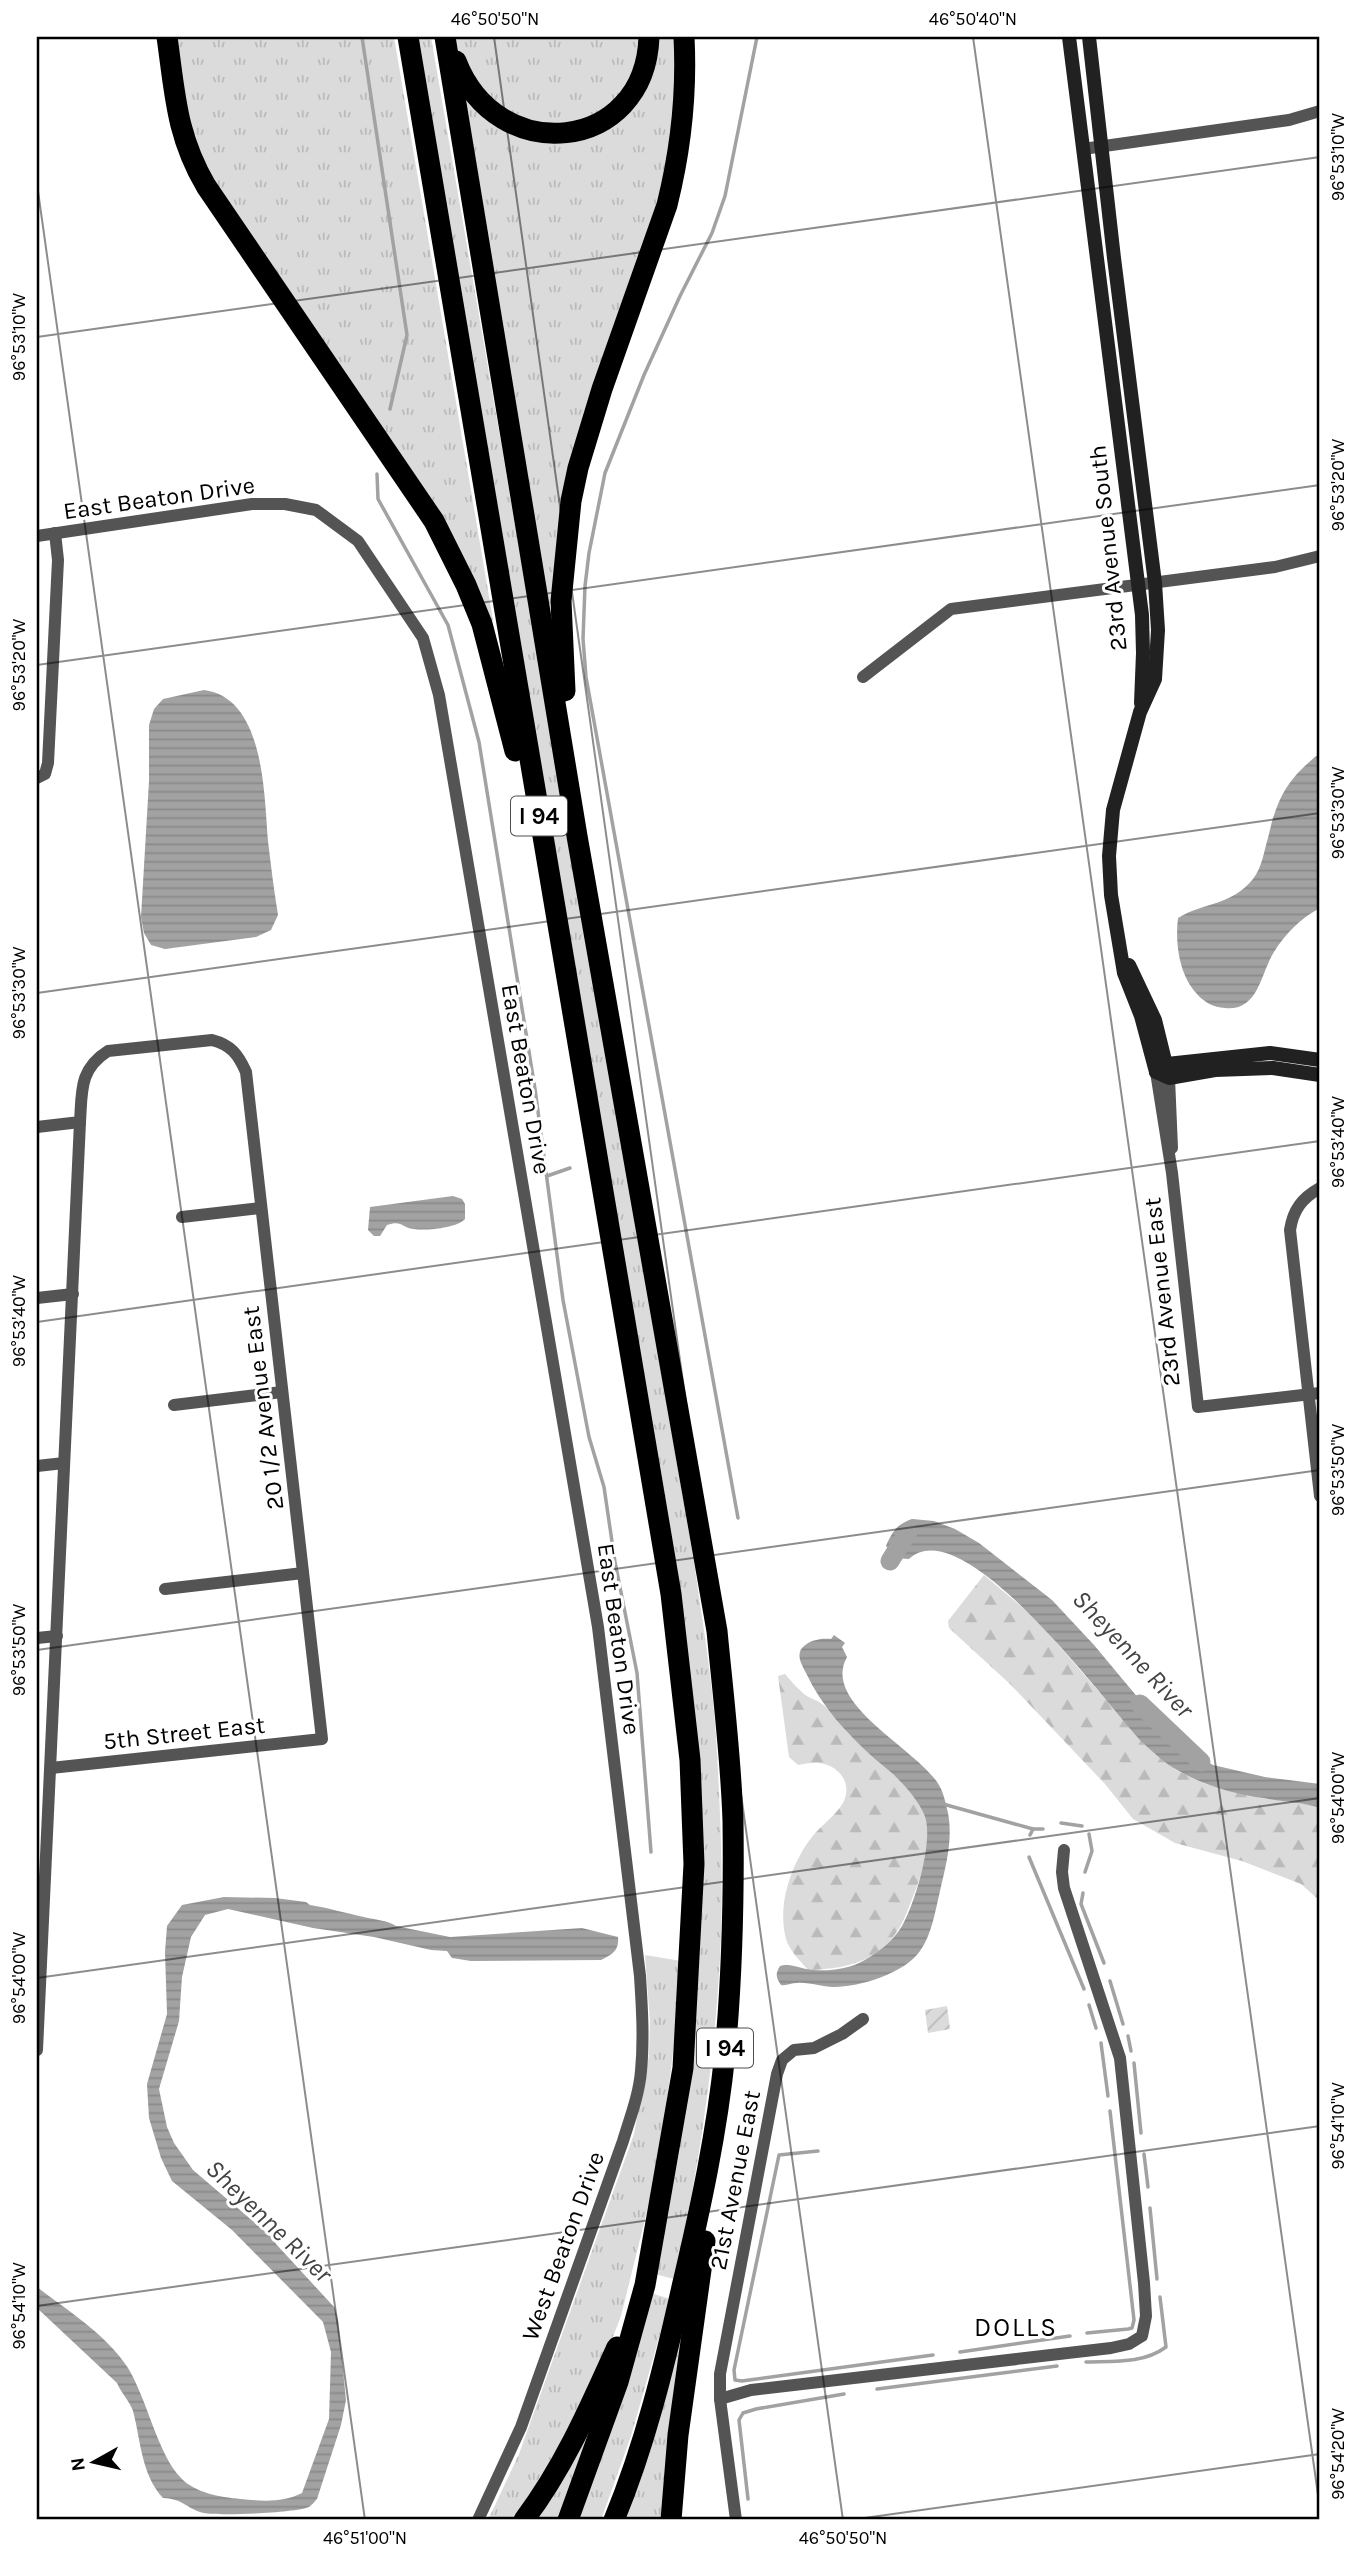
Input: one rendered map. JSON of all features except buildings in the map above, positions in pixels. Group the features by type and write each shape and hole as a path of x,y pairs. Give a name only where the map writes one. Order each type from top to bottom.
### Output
{"highway":[{"path":"167,37 180,125 196,169 418,497 447,545 466,585 482,624 549,876"},
{"name":"I 94","path":"408,37 671,1594 690,1760 694,1864 683,2068 645,2285 618,2382 568,2520"},
{"path":"446,37 467,84 483,106 505,121 527,131 552,134 586,128 617,110 635,88 640,77 648,56 649,37"},
{"name":"I 94","path":"446,37 577,836 706,1562 723,1687 733,1821 725,2053 707,2178 663,2372 637,2460 614,2520"},
{"path":"577,836 561,630 561,601 571,501 602,389 669,194 678,159 684,115 684,37"},
{"path":"671,2520 678,2435 706,2234 707,2178"},
{"path":"524,2520 580,2430 645,2285"}],"street":[{"name":"23rd Avenue South","path":"1069,37 1138,584 1143,653 1140,712"},
{"name":"23rd Avenue South","path":"1089,37 1158,630 1155,679 1140,712"},
{"path":"1083,149 1289,120 1320,111"},
{"name":"East Beaton Drive","path":"37,536 252,504 285,504 316,510 358,541 423,638 439,695 598,1627 640,1976"},
{"path":"37,778 45,774 48,763 58,561 55,533"},
{"path":"863,677 951,609 1288,565 1320,556"},
{"name":"23rd Avenue East","path":"1140,712 1113,810 1109,856 1111,895 1124,973 1164,1071 1171,1173 1198,1407 1314,1393"},
{"name":"20 1/2 Avenue East","path":"80,1122 82,1088 87,1070 96,1058 108,1051 212,1040 226,1044 239,1056 246,1072 322,1739"},
{"path":"1164,1071 1270,1053 1320,1060"},
{"path":"1164,1071 1244,1067 1320,1075"},
{"path":"37,1127 80,1122 37,2050"},
{"path":"1320,1188 1298,1206 1290,1230 1314,1393 1320,1496"},
{"path":"182,1217 261,1208"},
{"path":"37,1298 73,1294"},
{"path":"174,1405 282,1392"},
{"path":"37,1466 64,1462"},
{"path":"165,1589 303,1573"},
{"path":"37,1638 57,1636"},
{"name":"5th Street East","path":"51,1768 322,1739"},
{"path":"736,2520 720,2399 751,2390 1111,2348 1129,2344 1142,2336 1146,2316 1144,2283 1120,2058 1064,1888 1064,1850"},
{"name":"West Beaton Drive","path":"478,2520 521,2427 636,2100 641,2072 640,1976"},
{"name":"21st Avenue East","path":"720,2399 723,2349 752,2214 763,2140 782,2060 794,2050 814,2048 826,2043 863,2019"}],"green space":[{"path":"175,37 394,37 493,620 487,623 220,196 193,144"},
{"path":"413,37 431,37 694,1562 712,1692 721,1862 719,1980 705,2109 692,2194 674,2279 655,2274 679,2154 693,2041 701,1838"},
{"path":"455,37 641,37 638,61 616,100 590,118 544,127 487,100 459,52"},
{"path":"656,37 676,37 678,50 669,165 598,380 555,603 547,604 460,102 467,97 480,114 499,126 605,126"},
{"path":"984,1575 1035,1618 1145,1745 1176,1770 1206,1784 1261,1798 1309,1804 1320,1808 1320,1901 1301,1884 1242,1861 1175,1843 1133,1819 1105,1784 1010,1684 949,1628 948,1621"},
{"path":"785,1674 804,1694 826,1707 851,1736 905,1784 914,1794 926,1819 926,1854 920,1878 899,1928 880,1950 868,1958 840,1967 808,1970 792,1952 786,1939 783,1913 792,1872 812,1837 841,1806 846,1788 842,1776 832,1767 817,1763 798,1765 789,1757 778,1676"},
{"path":"645,1955 681,1961 663,2135 621,2316 588,2401 515,2520 488,2520 519,2454 634,2134 649,2055 650,2022"},
{"path":"947,2006 950,2029 928,2033 925,2010"},
{"path":"651,2293 670,2299 631,2436 601,2520 578,2520"},
{"path":"682,2324 688,2325 664,2520 624,2520"},
{"path":"588,2428 591,2432 560,2520 530,2520"}],"shaded area":[{"path":"204,690 224,697 239,710 250,729 262,775 278,915 271,930 256,937 165,949 151,945 144,933 141,917 149,781 149,725 154,709 163,699"},
{"path":"1320,753 1320,908 1300,922 1283,939 1269,961 1257,989 1245,1004 1225,1008 1213,1006 1191,986 1182,968 1177,938 1178,918 1236,894 1253,879 1261,865 1275,811 1285,790 1299,772"},
{"path":"453,1196 462,1199 465,1204 465,1219 455,1225 419,1230 392,1224 387,1225 380,1236 374,1236 368,1230 370,1207"},
{"path":"912,1519 934,1521 955,1529 979,1543 1052,1600 1094,1645 1164,1729 1189,1752 1213,1765 1265,1777 1320,1784 1320,1808 1230,1791 1197,1780 1169,1765 1144,1744 1069,1656 1034,1618 998,1585 964,1561 933,1551 909,1559 891,1552 886,1546 893,1533 902,1523"},
{"path":"834,1635 845,1643 842,1647 847,1657 843,1675 848,1692 860,1710 930,1773 940,1787 948,1813 948,1852 930,1930 913,1959 893,1972 856,1984 834,1987 802,1983 781,1985 777,1976 780,1966 835,1970 857,1964 885,1946 907,1916 918,1887 925,1854 927,1825 916,1800 896,1777 845,1730 812,1685 801,1664 800,1654 805,1645 815,1640 831,1639"},
{"path":"224,1897 275,1898 306,1902 450,1937 582,1928 618,1937 614,1952 601,1960 471,1961 452,1958 447,1951 313,1928 228,1909 205,1915 191,1937 182,1977 179,2021 159,2089 167,2127 174,2143 193,2170 274,2239 335,2308 338,2320 346,2400 341,2425 317,2499 309,2507 274,2512 204,2513 176,2500 163,2498 150,2479 133,2411 117,2383 37,2308 37,2287 109,2344 135,2381 173,2468 187,2483 208,2493 248,2500 279,2500 302,2493 329,2419 331,2352 323,2322 232,2230 172,2181 161,2158 149,2118 147,2084 167,2014 167,1926 182,1905"}],"waterway":[{"path":"362,37 407,335 390,409"},
{"path":"738,1518 586,677 583,639 589,553 605,473 644,375 712,233 725,196 757,37"},
{"path":"377,474 378,499 448,625 479,742 535,1089 563,1300 589,1437 604,1487 615,1562 637,1673 651,1852"},
{"path":"547,1176 570,1168"},
{"name":"Sheyenne River","path":"890,1561 908,1532"},
{"name":"Sheyenne River","path":"1140,1704 1201,1762"},
{"path":"943,1804 1033,1829 1030,1835"},
{"path":"1061,1823 1082,1826"},
{"path":"1033,1829 1043,1829"},
{"path":"1085,1872 1092,1851 1089,1834"},
{"path":"1029,1857 1084,1989"},
{"path":"1083,1893 1081,1904 1104,1963"},
{"path":"1110,1981 1123,2024"},
{"path":"1089,2005 1096,2028"},
{"path":"1128,2036 1131,2051"},
{"path":"1101,2043 1108,2096"},
{"path":"1134,2063 1141,2133"},
{"path":"1087,2333 1132,2328 1134,2320 1110,2111"},
{"path":"818,2151 779,2155 734,2370 735,2380 933,2355"},
{"path":"1144,2154 1148,2187"},
{"path":"1150,2208 1157,2279"},
{"path":"1086,2362 1138,2359 1166,2347 1160,2297"},
{"path":"960,2352 1070,2336"},
{"path":"877,2389 1057,2366"},
{"path":"748,2499 739,2420 743,2413 844,2394"}],"district":[{"name":"DOLLS","path":"1016,2327"}]}
